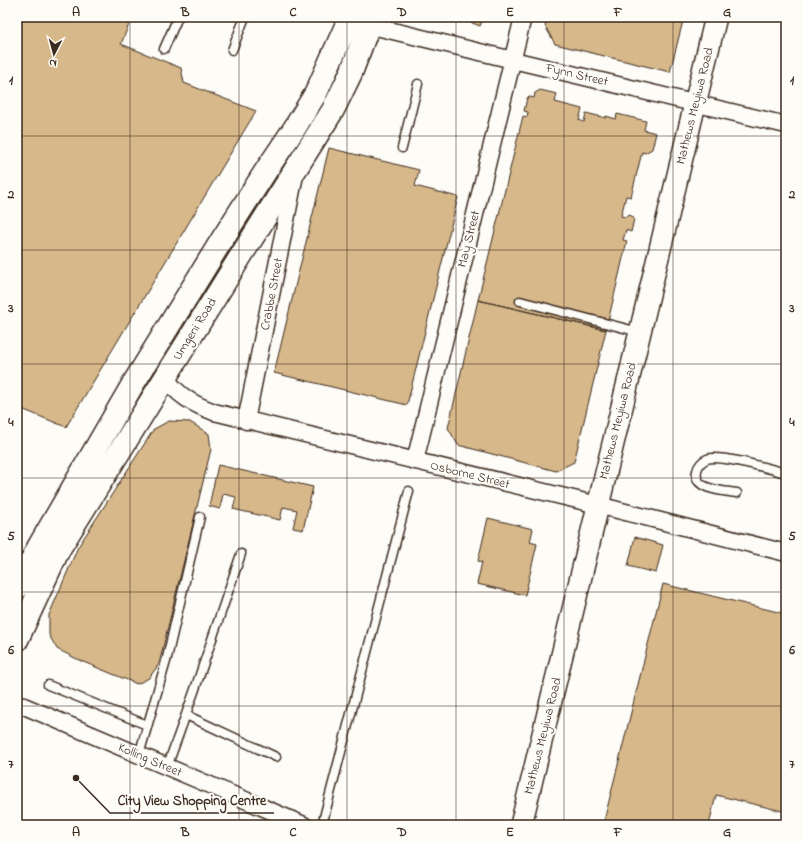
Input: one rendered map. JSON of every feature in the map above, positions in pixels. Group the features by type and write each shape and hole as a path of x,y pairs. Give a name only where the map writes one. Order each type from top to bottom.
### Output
{"main road":[{"name":"Umgeni Road","path":"17,640 59,549 333,110 351,73 363,20"},
{"name":"Umgeni Road","path":"17,588 39,546 133,384 223,238 363,20"}],"street":[{"name":"May Street","path":"415,461 523,17"},
{"name":"Mathews Meyiwa Road","path":"521,825 716,17"},
{"name":"Fynn Street","path":"363,20 513,60 786,124"},
{"name":"Crabbe Street","path":"246,421 297,168"},
{"name":"Osborne Street","path":"165,377 172,387 182,396 197,405 214,412 246,421 598,505 786,553"},
{"name":"Kolling Street","path":"17,705 24,706 304,825"}],"lane":[{"path":"164,50 178,17"},
{"path":"232,50 245,17"},
{"path":"402,148 418,84"},
{"path":"520,301 640,333"},
{"path":"737,493 706,487 699,483 697,471 700,465 706,459 718,458 786,473"},
{"path":"322,825 409,491"},
{"path":"139,755 167,658 200,517"},
{"path":"167,767 241,554"},
{"path":"48,685 147,725"},
{"path":"186,715 276,757"}],"building":[{"path":"17,17 132,17 121,44 181,68 184,83 256,111 66,427 17,407"},
{"path":"457,17 484,17 480,26"},
{"path":"547,17 684,17 670,72 555,44 545,26"},
{"path":"540,90 557,94 555,102 582,109 579,120 584,122 586,113 616,119 617,114 646,121 644,130 656,133 652,149 645,153 642,152 631,197 626,196 621,216 625,217 629,215 634,219 631,232 626,230 623,240 627,241 606,330 478,300 523,116 527,117 528,112 524,111 527,98 534,98 535,93"},
{"path":"329,148 419,170 415,186 458,197 407,405 274,373"},
{"path":"478,300 606,330 574,462 556,471 458,445 448,428"},
{"path":"169,421 190,422 209,434 211,449 159,664 149,678 137,684 81,661 57,649 49,635 49,615 78,547 154,429"},
{"path":"218,465 313,487 303,530 293,528 297,510 283,507 280,520 233,509 236,497 223,494 220,509 209,506"},
{"path":"488,518 533,529 530,542 537,544 525,595 477,584 482,562 478,561"},
{"path":"635,537 663,545 656,573 628,566"},
{"path":"663,584 786,614 786,812 716,795 709,825 603,825"}],"place":[{"name":"City View Shopping Centre","path":"76,778"}]}
